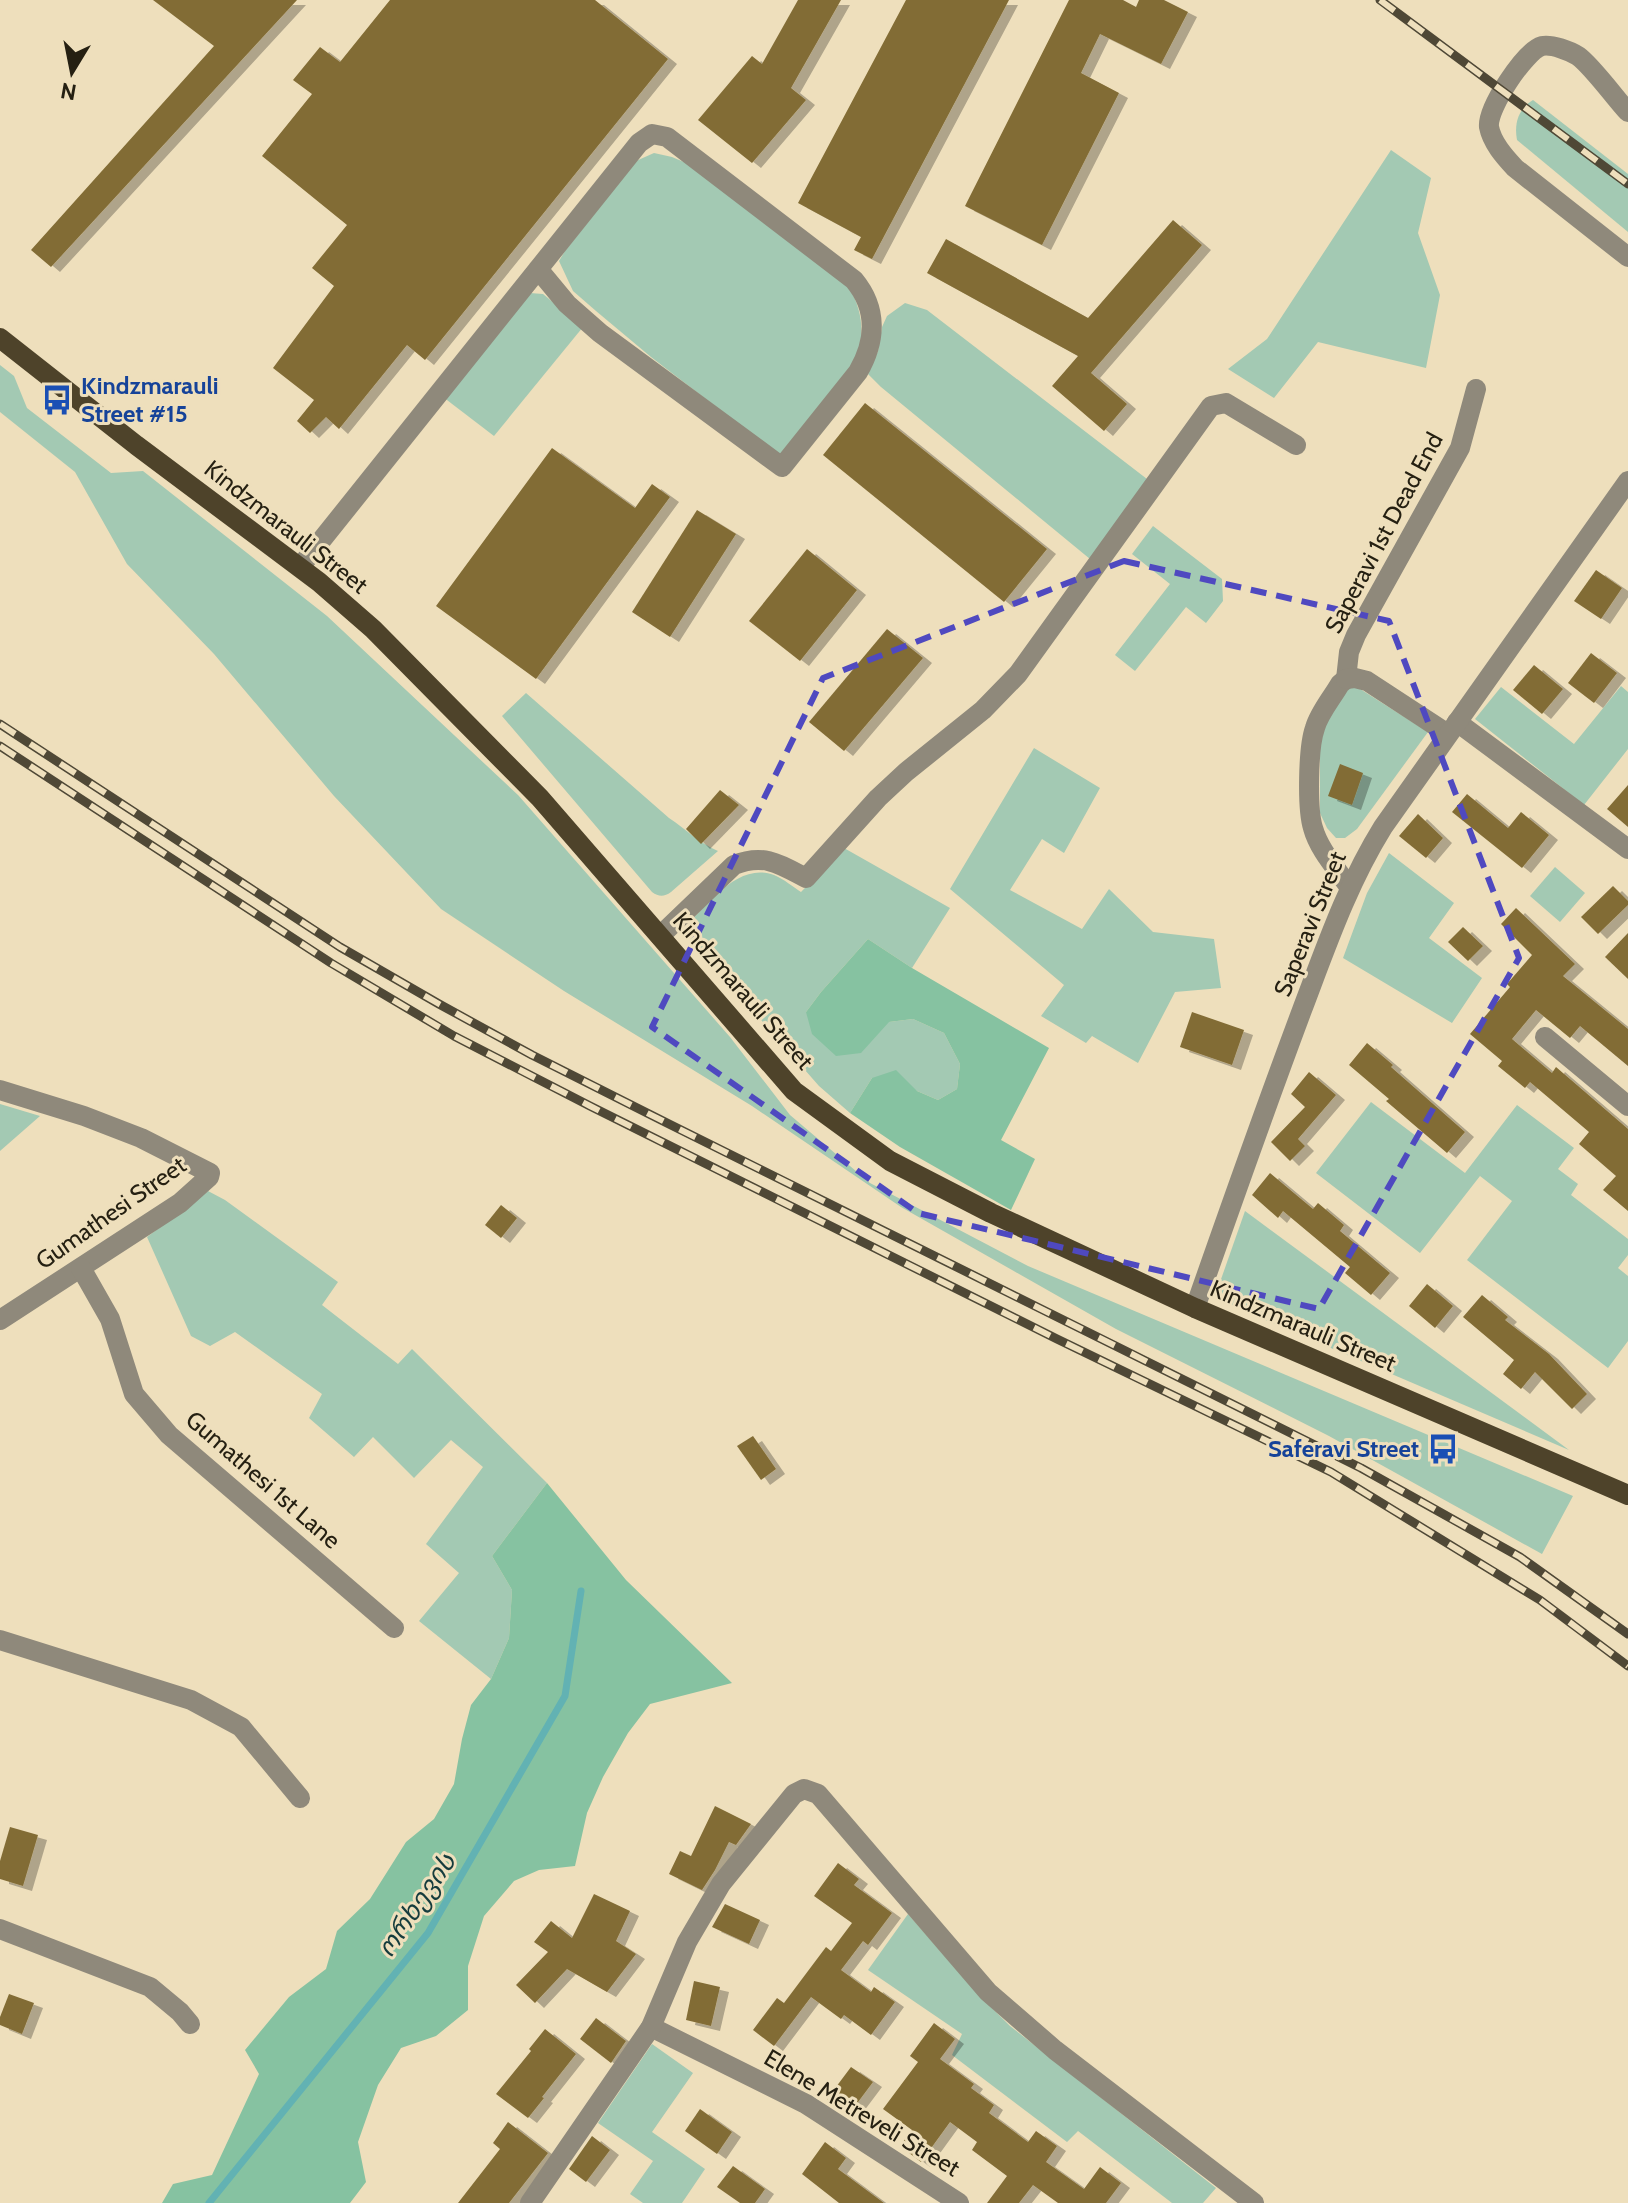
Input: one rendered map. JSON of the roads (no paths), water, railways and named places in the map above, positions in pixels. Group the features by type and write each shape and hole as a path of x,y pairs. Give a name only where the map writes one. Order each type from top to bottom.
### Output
{"main road":[{"name":"Kindzmarauli Street","path":"0,338 144,451 300,567 373,629 540,798 794,1091 890,1161 991,1213 1195,1308 1628,1495"}],"street":[{"path":"1628,112 1579,57 1554,47 1542,46 1502,90 1491,112 1489,126 1501,153 1515,168 1628,257"},
{"path":"300,567 538,269 639,143 652,134 667,137 854,280 865,293 871,311 872,334 867,356 858,372 782,467 600,333 567,304 538,269"},
{"name":"Saperavi 1st Dead End","path":"1346,679 1349,652 1356,635 1460,448 1476,389"},
{"path":"660,936 734,865 746,860 758,858 774,861 806,878 878,798 983,710 1018,674 1211,406 1226,403 1296,445"},
{"name":"Saperavi Street","path":"1195,1308 1273,1090 1364,858 1628,481"},
{"path":"1350,888 1328,858 1314,831 1310,815 1311,743 1315,725 1346,679 1367,681 1453,728 1628,849"},
{"path":"1545,1037 1628,1106"},
{"name":"Gumathesi Street","path":"0,1090 84,1116 141,1138 210,1173 180,1203 0,1320"},
{"name":"Gumathesi 1st Lane","path":"81,1268 110,1319 134,1394 169,1435 394,1628"},
{"path":"0,1640 191,1700 241,1727 300,1798"},
{"path":"530,2203 651,2027 687,1942 721,1884 794,1794 804,1789 818,1794 988,1992 1055,2050 1254,2203"},
{"path":"0,1929 150,1987 190,2024"},
{"name":"Elene Metreveli Street","path":"651,2027 806,2104 959,2203"}],"waterway":[{"name":"ორხევის","path":"209,2203 428,1933 565,1696 581,1591"}],"railway":[{"path":"1380,0 1628,184"},
{"path":"0,724 340,947 439,1004 667,1123 1361,1468 1520,1557 1628,1634"},
{"path":"0,746 331,963 454,1036 1057,1339 1331,1472 1540,1600 1628,1666"}],"place":[{"name":"Kindzmarauli Street #15","path":"57,400"},
{"name":"Saferavi Street","path":"1443,1449"}]}
